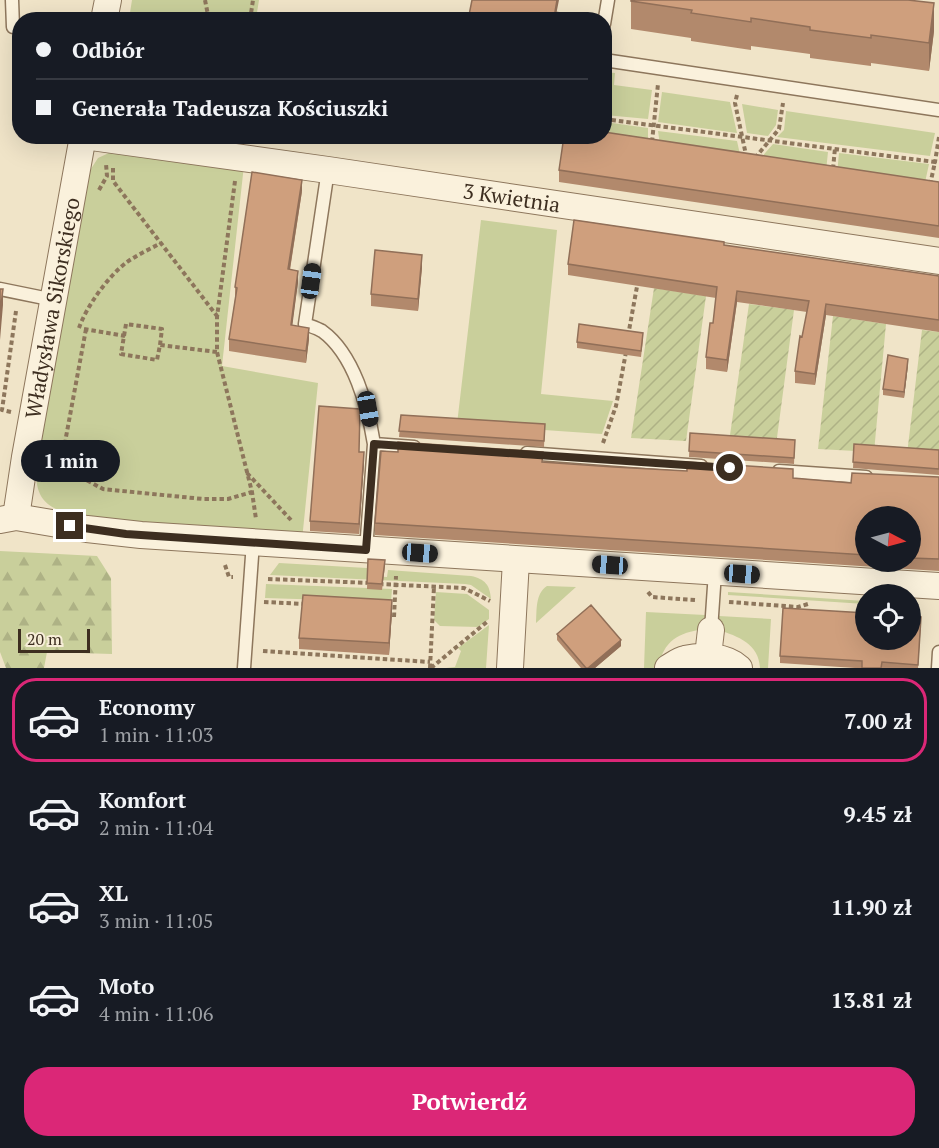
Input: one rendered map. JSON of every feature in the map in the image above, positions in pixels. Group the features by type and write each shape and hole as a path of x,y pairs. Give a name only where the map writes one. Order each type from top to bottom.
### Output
{"street":[{"name":"Władysława Sikorskiego","path":"8,518 25,457 83,144"},
{"name":"3 Kwietnia","path":"141,144 939,261"},
{"path":"8,518 112,533 255,535 366,550 939,586"},
{"path":"510,668 516,560"},
{"path":"708,656 711,630"},
{"path":"668,668 683,659 708,656 734,664 739,668"}],"lane":[{"path":"612,61 939,110"},
{"path":"328,170 305,324 320,330 333,340 352,370 368,409 374,444 366,550"},
{"path":"0,289 54,300"},
{"path":"374,444 427,447"},
{"path":"513,453 717,467"},
{"path":"771,471 879,478"},
{"path":"244,668 255,535"},
{"path":"711,630 715,572"},
{"path":"938,668 939,652"}],"path":[{"path":"652,147 657,91"},
{"path":"735,103 747,156"},
{"path":"749,166 779,129 782,110"},
{"path":"612,120 937,162"},
{"path":"928,195 937,162 939,137"},
{"path":"832,171 835,148"},
{"path":"113,168 113,181 217,317"},
{"path":"236,175 217,317 217,352 252,492 255,535"},
{"path":"79,328 83,315 106,284 126,263 160,243"},
{"path":"599,459 616,406 640,270"},
{"path":"19,293 2,410 21,413"},
{"path":"126,324 162,329 160,345 157,360 121,354 126,324"},
{"path":"72,327 125,336"},
{"path":"86,329 66,437 64,454 67,468 103,489 203,499 228,499 252,492"},
{"path":"160,345 217,352"},
{"path":"247,472 294,523"},
{"path":"393,617 397,566"},
{"path":"641,585 652,597 798,607 809,603"},
{"path":"430,668 434,586"},
{"path":"248,601 313,604"},
{"path":"430,668 494,616"},
{"path":"245,650 430,662"}],"green space":[{"path":"132,0 259,0 257,12 130,12"},
{"path":"612,73 615,73 614,85 652,90 648,119 612,116"},
{"path":"662,92 730,102 737,133 658,122"},
{"path":"742,104 778,110 776,125 768,136 747,133"},
{"path":"786,111 935,133 930,156 777,137 784,130"},
{"path":"612,123 648,128 648,145 612,138"},
{"path":"658,131 737,141 741,159 660,145"},
{"path":"773,144 828,152 826,171 757,162"},
{"path":"111,152 244,165 222,366 318,383 302,540 82,520 54,508 47,503 38,490 36,467 87,175 98,158"},
{"path":"839,153 929,164 924,187 837,174"},
{"path":"481,220 557,230 541,394 613,401 602,434 457,424"},
{"path":"654,288 706,296 686,441 631,438"},
{"path":"749,304 794,310 776,445 729,442"},
{"path":"833,316 886,324 874,452 818,449"},
{"path":"922,330 939,332 939,456 907,454"},
{"path":"0,551 97,556 111,578 112,654 47,652 44,668 6,668 0,652"},
{"path":"279,563 367,568 367,576 387,577 388,570 471,576 486,583 491,599 471,585 465,584 270,575"},
{"path":"266,584 392,589 391,602 265,598"},
{"path":"547,586 576,587 536,623 540,593"},
{"path":"436,592 467,594 489,610 489,619 478,627 440,626 434,620"},
{"path":"728,592 855,600 855,603 728,595"},
{"path":"646,612 705,615 704,629 687,633 673,640 664,651 658,668 644,668"},
{"path":"719,616 771,619 768,668 760,668 756,653 746,642 718,630"},
{"path":"489,625 486,668 446,668 455,667 461,651 458,648"}],"building":[{"path":"472,0 557,0 555,12 470,12"},
{"path":"631,0 908,0 934,3 929,43 810,30 810,27 751,18 751,22 691,13 692,10"},
{"path":"612,133 939,182 939,226 559,170 563,144 612,144"},
{"path":"252,172 302,180 288,269 298,271 291,325 309,328 306,351 229,339"},
{"path":"574,220 724,242 724,245 939,276 939,320 826,304 815,374 795,371 800,336 802,337 809,301 737,291 727,360 706,357 717,287 568,264"},
{"path":"375,250 422,255 418,299 371,294"},
{"path":"0,289 3,289 0,313"},
{"path":"579,324 643,333 641,351 577,342"},
{"path":"888,355 908,359 904,392 883,389"},
{"path":"319,406 360,409 359,452 364,452 359,524 310,521"},
{"path":"401,415 545,424 544,441 399,431"},
{"path":"690,433 795,440 794,458 689,451"},
{"path":"398,442 543,452 542,462 614,467 687,471 687,462 793,469 793,478 851,483 852,473 939,477 939,559 921,558 921,506 855,506 855,554 375,523 381,451 398,452"},
{"path":"854,444 939,450 939,469 853,462"},
{"path":"368,559 385,560 382,584 367,583"},
{"path":"303,595 392,600 389,643 299,638"},
{"path":"591,605 621,640 586,668 557,634"},
{"path":"783,608 855,612 855,650 919,650 918,665 882,662 881,668 862,668 862,661 780,656"}],"route":[{"path":"70,526 126,534 366,550 374,444 730,468"}]}
